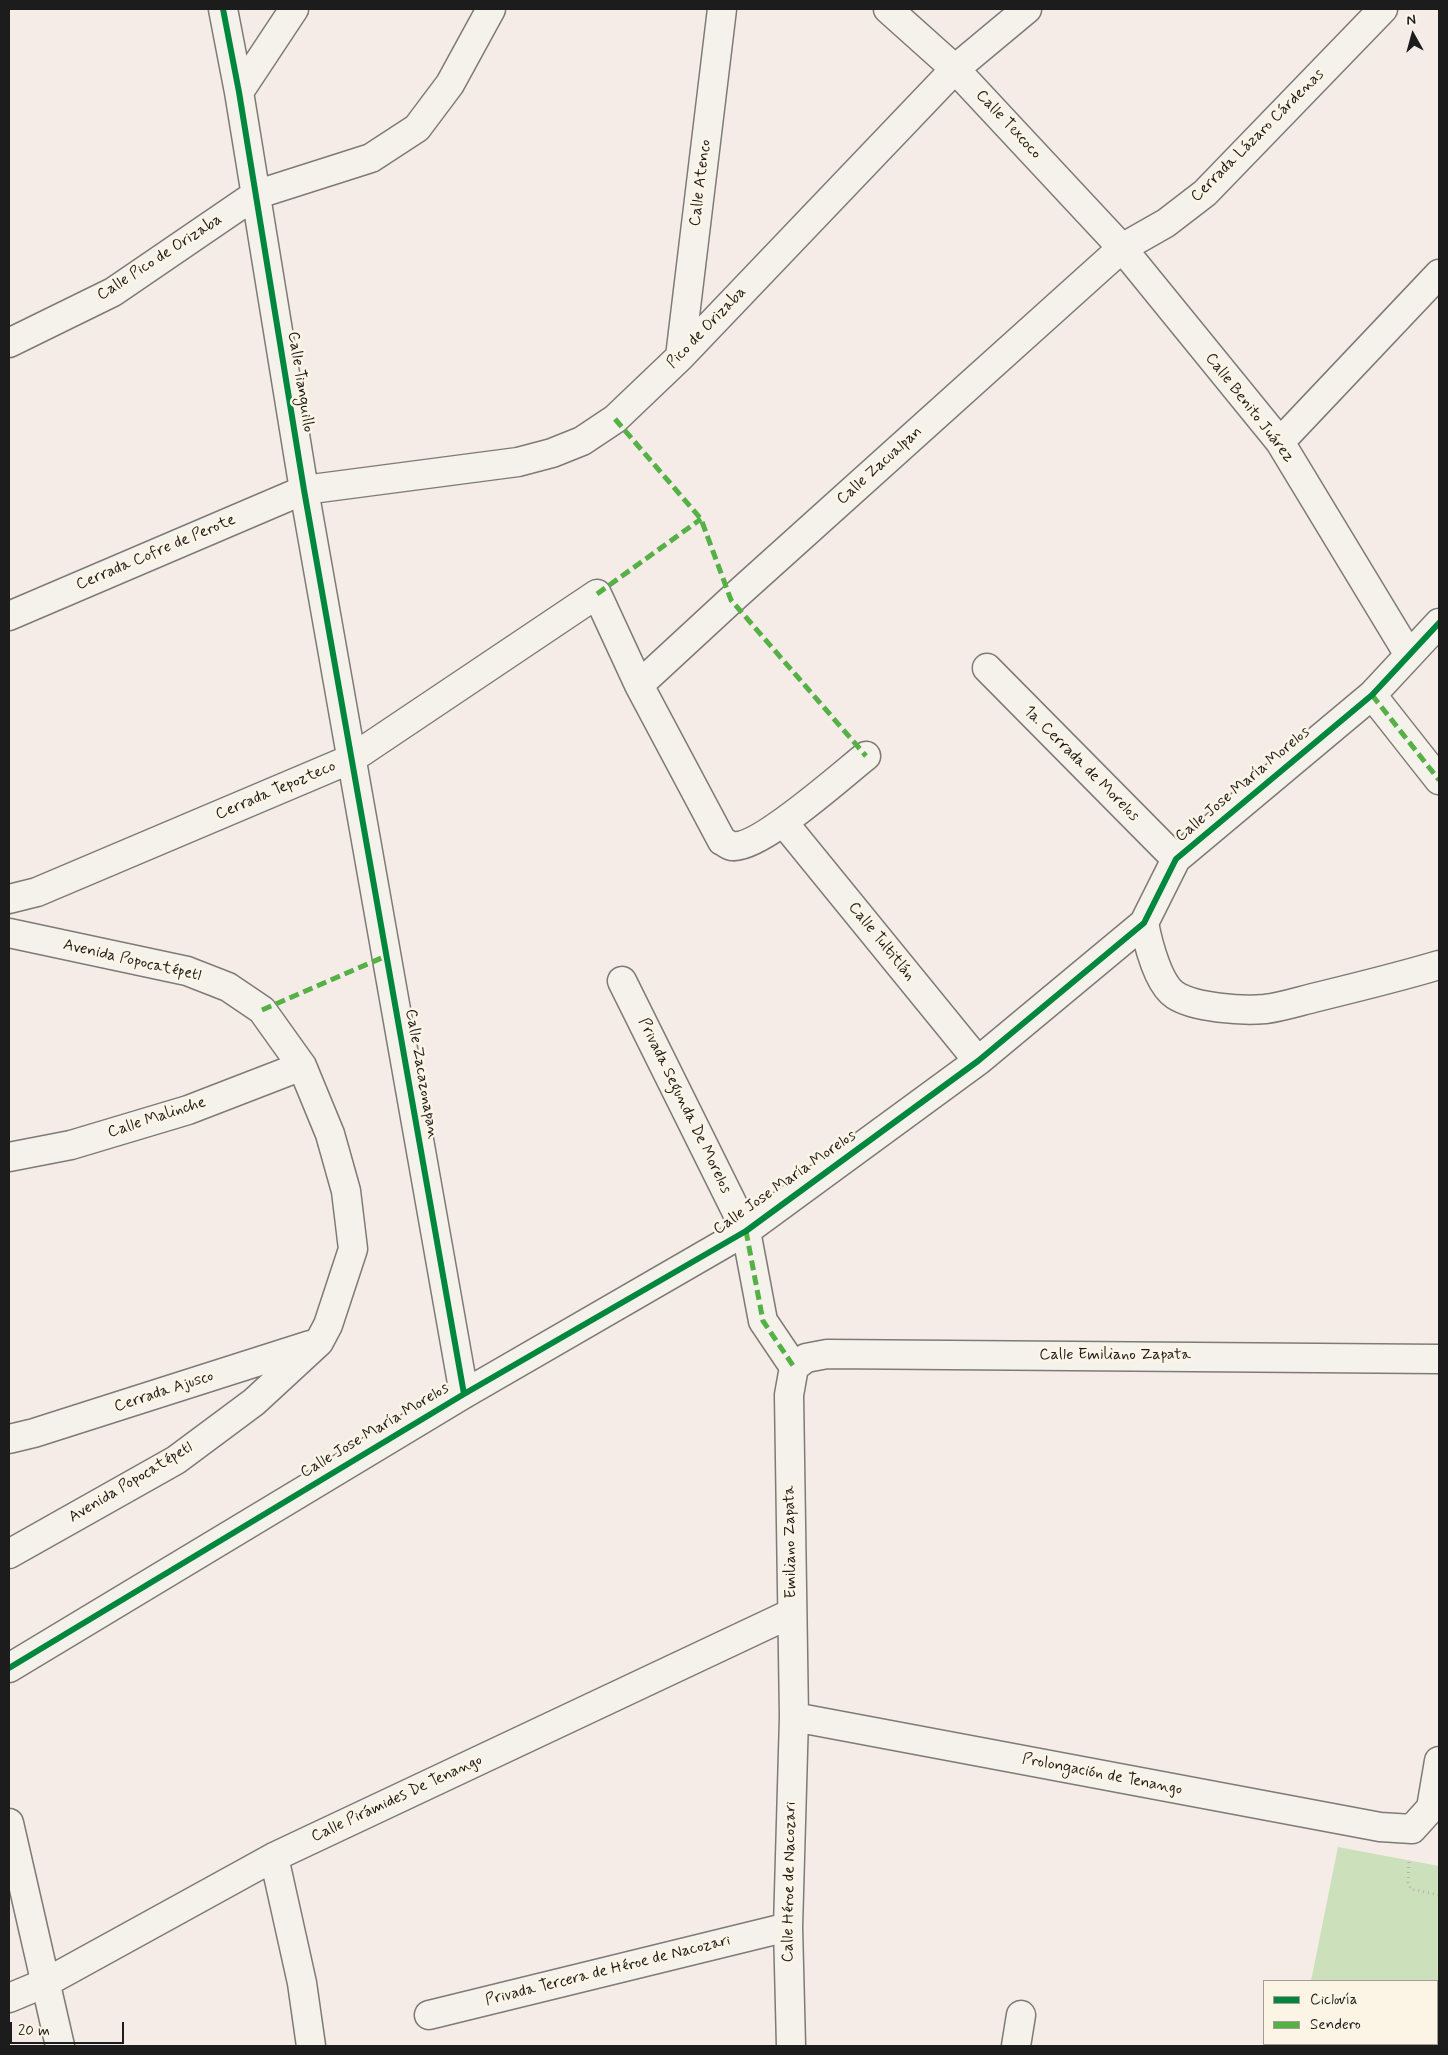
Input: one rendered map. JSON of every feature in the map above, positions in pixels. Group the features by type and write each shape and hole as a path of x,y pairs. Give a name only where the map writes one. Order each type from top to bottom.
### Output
{"street":[{"name":"Calle Tianguillo","path":"222,9 240,92 255,195 304,490 351,759"},
{"path":"240,92 294,9"},
{"name":"Calle Pico de Orizaba","path":"9,343 113,292 255,195 371,158 417,128 450,84 491,9"},
{"name":"Calle Atenco","path":"680,357 722,9"},
{"name":"Calle Texcoco","path":"888,9 955,68 1122,248"},
{"name":"Pico de Orizaba","path":"304,490 518,462 552,454 582,441 615,419 680,357 955,68 1027,9"},
{"name":"Cerrada Lázaro Cárdenas","path":"1122,248 1166,224 1205,193 1384,9"},
{"name":"Calle Benito Juárez","path":"1122,248 1280,442 1409,655"},
{"name":"Calle Zacualpan","path":"639,685 1122,248"},
{"path":"1280,442 1439,274"},
{"name":"Cerrada Cofre de Perote","path":"9,616 304,490"},
{"name":"Cerrada Tepozteco","path":"9,899 37,892 351,759 597,594 639,685"},
{"name":"Calle Jose María Morelos","path":"9,1668 464,1394 746,1231 978,1061 1144,923 1176,859 1372,695 1439,623"},
{"path":"1409,655 1439,655"},
{"name":"1a. Cerrada de Morelos","path":"987,668 1176,859"},
{"path":"639,685 722,841 732,846 745,845 784,823 866,756"},
{"path":"1372,695 1439,780"},
{"name":"Calle Zacazonapan","path":"351,759 464,1394"},
{"name":"Calle Tultitlán","path":"784,823 978,1061"},
{"path":"1144,923 1148,946 1160,975 1175,995 1202,1005 1234,1009 1266,1009 1439,965"},
{"name":"Avenida Popocatépetl","path":"9,933 187,971 228,987 262,1010 302,1066 333,1144 346,1191 353,1249 328,1325 319,1342 254,1402 176,1460 9,1554"},
{"name":"Privada Segunda De Morelos","path":"622,982 746,1231"},
{"name":"Calle Malinche","path":"9,1157 71,1145 188,1110 302,1066"},
{"path":"746,1231 763,1321 794,1367"},
{"name":"Cerrada Ajusco","path":"9,1439 34,1433 319,1342"},
{"name":"Calle Emiliano Zapata","path":"794,1367 806,1358 827,1354 1439,1359"},
{"name":"Emiliano Zapata","path":"794,1367 789,1395 794,1717"},
{"name":"Calle Pirámides De Tenango","path":"9,1998 44,1983 274,1857 792,1613"},
{"name":"Prolongación de Tenango","path":"794,1717 1370,1826 1412,1828"},
{"name":"Calle Héroe de Nacozari","path":"791,2046 788,1927 794,1717"},
{"path":"1412,1828 1431,1808 1439,1761"},
{"path":"9,1831 60,2046"},
{"path":"274,1857 302,1983 310,2046"},
{"name":"Privada Tercera de Héroe de Nacozari","path":"429,2015 788,1927"},
{"path":"1016,2046 1021,2015"}],"path":[{"path":"1412,1828 1408,1882 1411,1889 1439,1895"}],"green space":[{"path":"1338,1847 1439,1866 1439,2044 1438,1980 1311,1980"}],"marked path":[{"path":"615,419 701,519 731,600 866,756"},
{"path":"597,594 701,519"},
{"path":"1372,695 1439,780"},
{"path":"262,1010 386,956"},
{"path":"746,1231 763,1321 794,1367"}],"cycle path":[{"path":"223,9 239,92 304,490 464,1394"},
{"path":"9,1668 464,1394 746,1231 978,1061 1144,923 1176,859 1372,695 1439,623"}]}
